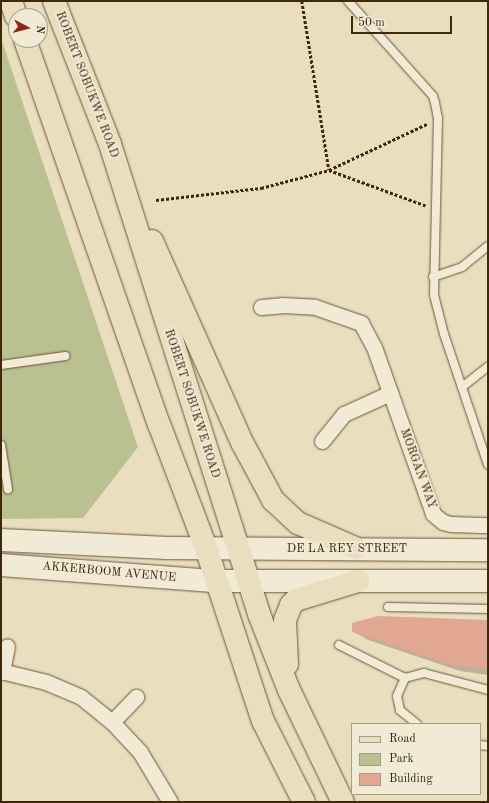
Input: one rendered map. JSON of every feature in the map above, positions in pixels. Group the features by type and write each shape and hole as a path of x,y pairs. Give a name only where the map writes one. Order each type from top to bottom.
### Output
{"main road":[{"name":"ROBERT SOBUKWE ROAD","path":"54,1 110,144 250,582 289,690 343,802"},
{"path":"28,48 159,424 206,548 263,721 304,802"},
{"path":"110,144 237,430 273,500 298,523 355,548"},
{"name":"AKKERBOOM AVENUE","path":"1,540 206,548"},
{"name":"DE LA REY STREET","path":"206,548 488,550"},
{"name":"AKKERBOOM AVENUE","path":"1,565 216,581"},
{"path":"216,581 488,580"},
{"path":"289,690 284,632 287,610 296,600 358,581"}],"street":[{"name":"MORGAN WAY","path":"261,307 282,305 315,307 361,324 374,346 433,514 443,522 451,524 488,525"},
{"path":"322,440 344,414 390,393"},
{"path":"7,646 1,671 28,676 59,687 80,697 112,722 140,752 170,802"},
{"path":"112,722 136,697"}],"lane":[{"path":"348,1 432,96 438,118 433,277 434,295 444,334 488,465"},
{"path":"433,277 462,267 488,246"},
{"path":"1,365 65,356"},
{"path":"462,387 488,367"},
{"path":"1,445 8,488"},
{"path":"388,607 488,610"},
{"path":"339,645 405,678 424,673 488,690"},
{"path":"405,678 397,696 400,710 416,723"}],"path":[{"path":"302,1 330,170"},
{"path":"156,200 261,188 330,170 438,118"},
{"path":"330,170 435,208"}],"green space":[{"path":"1,38 138,447 83,518 1,519"}],"building":[{"path":"378,616 488,620 488,668 461,667 444,663 352,632 352,623"}]}
